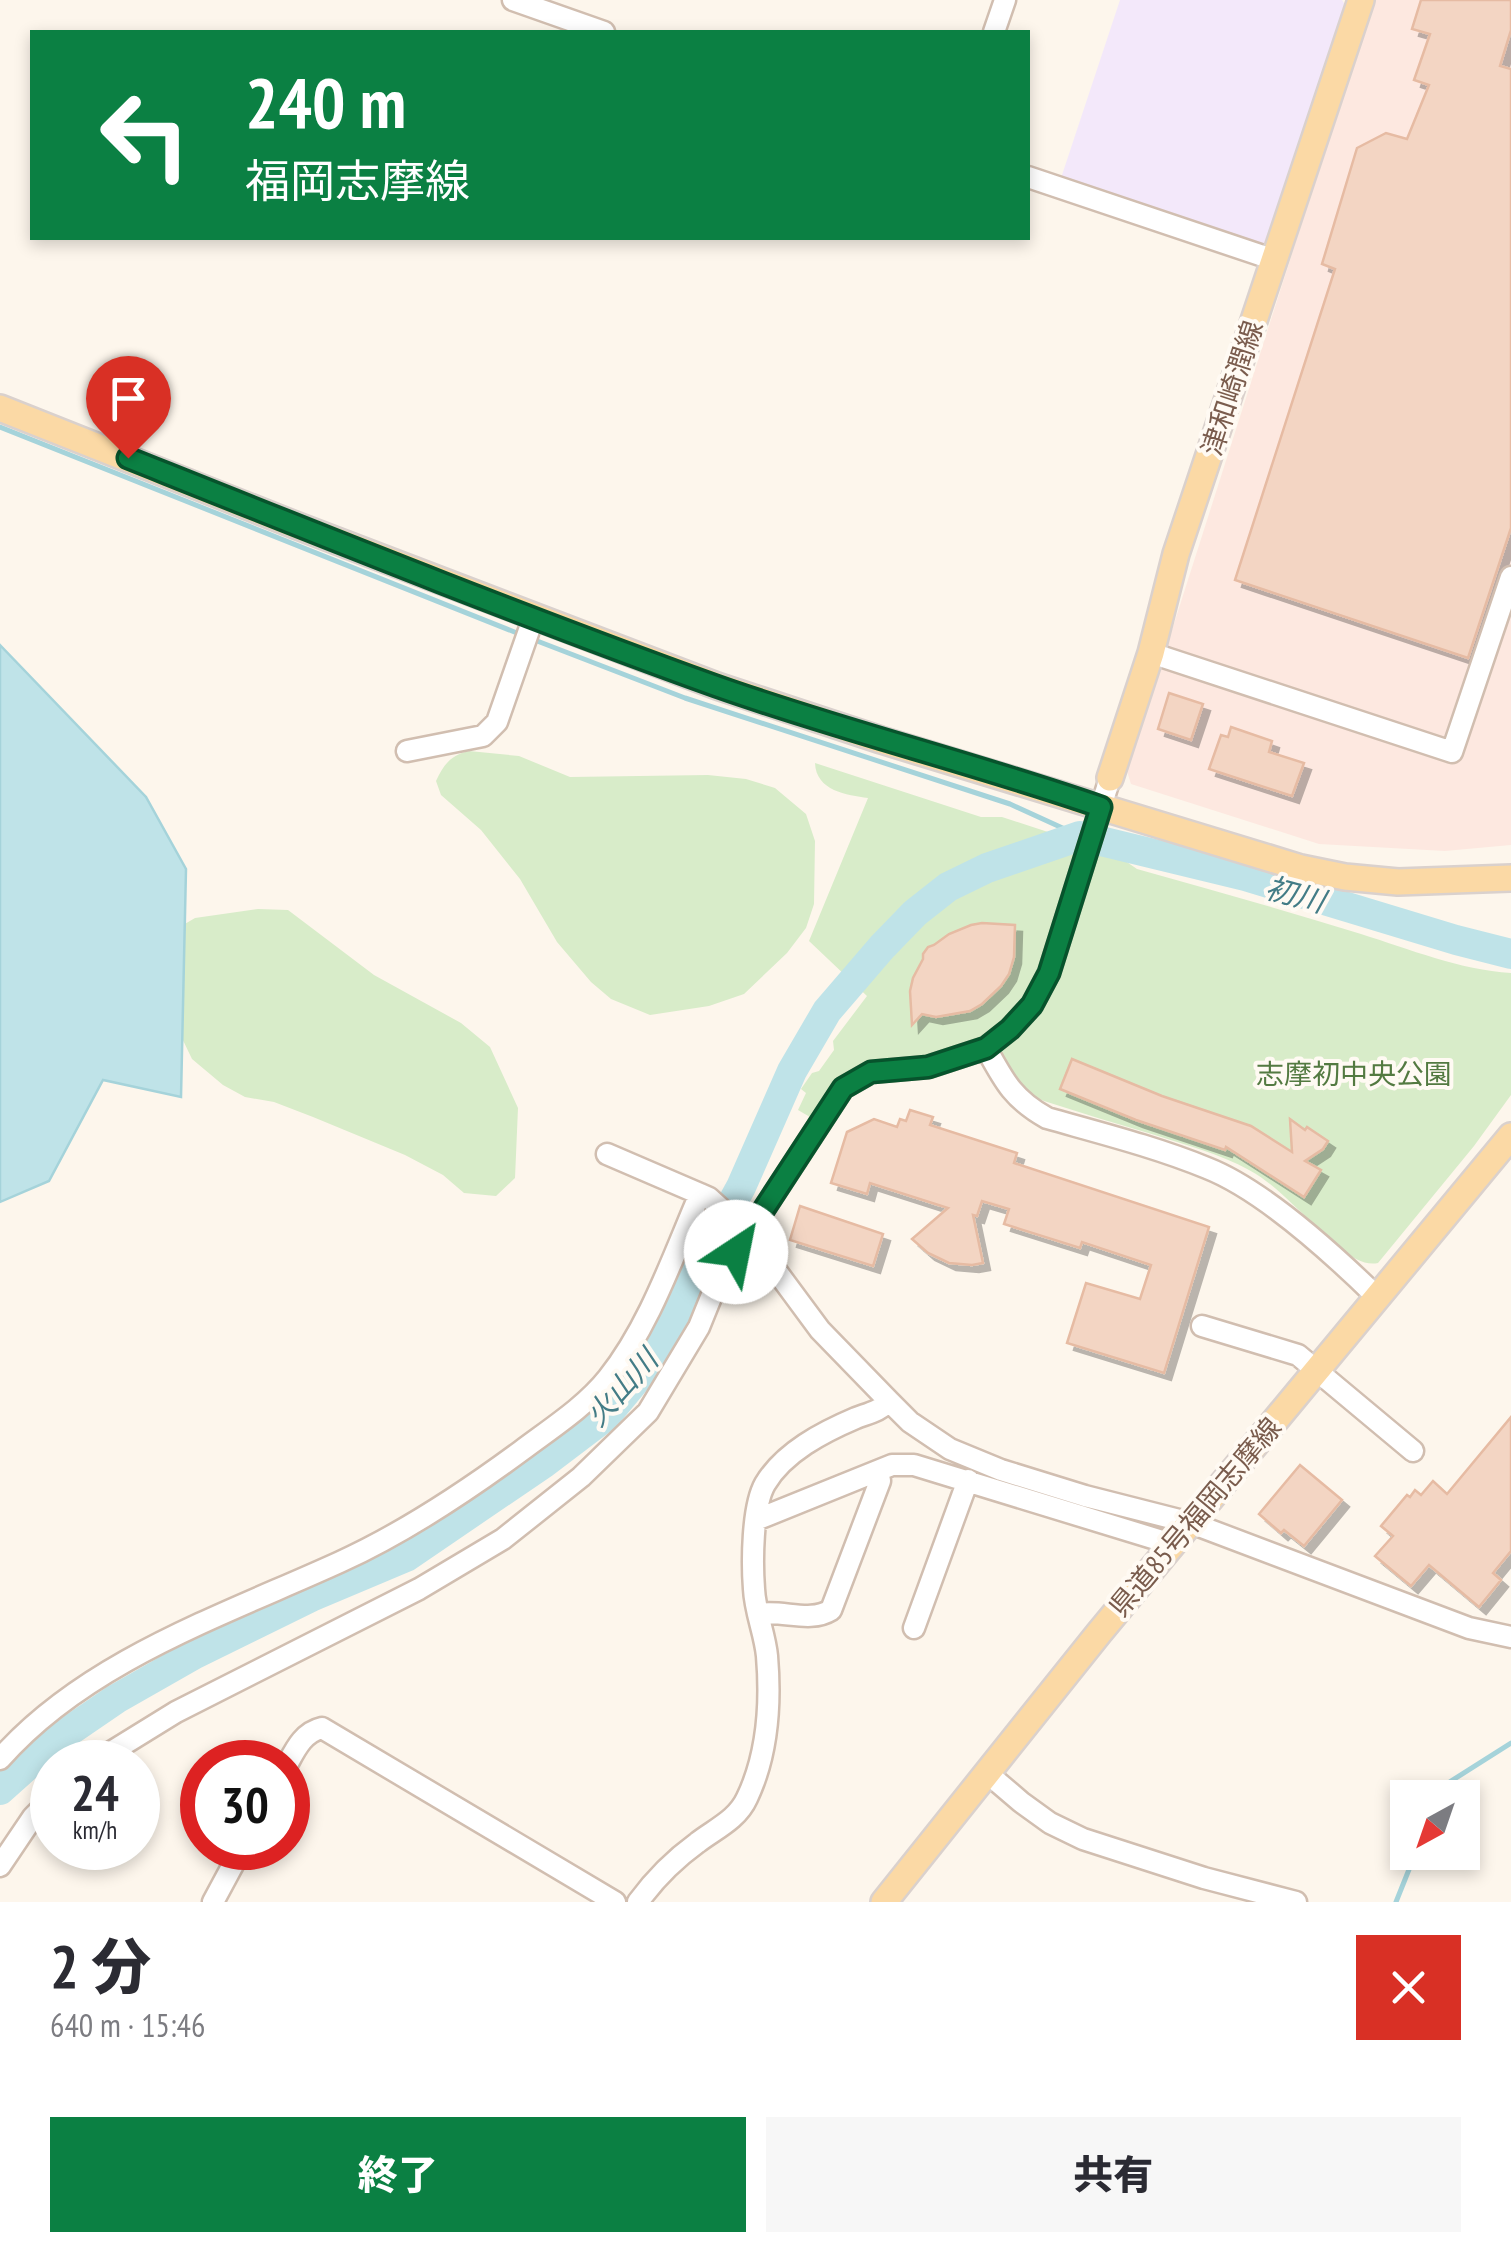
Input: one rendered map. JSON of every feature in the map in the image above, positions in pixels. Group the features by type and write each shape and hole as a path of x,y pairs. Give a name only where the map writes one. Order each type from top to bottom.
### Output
{"main road":[{"name":"津和崎潤線","path":"1110,778 1228,392 1361,0"},
{"path":"0,408 532,621 881,740 1300,868 1398,882 1511,878"},
{"name":"県道85号福岡志摩線","path":"884,1902 1168,1549 1511,1136"}],"street":[{"path":"513,0 598,30"},
{"path":"995,30 1005,0"},
{"path":"1030,179 1275,260"},
{"path":"1151,654 1452,752 1511,578"},
{"path":"408,751 483,736 497,722 532,621"},
{"path":"131,1740 176,1712 419,1589 503,1539 581,1476 648,1412 699,1327 716,1284 745,1232 843,1088 871,1072 928,1067 986,1048 1032,1005 1049,973 1110,778"},
{"path":"986,1048 1008,1089 1027,1107 1047,1118 1210,1169 1280,1213 1377,1297"},
{"path":"608,1154 705,1196 745,1232 820,1330 910,1422 950,1449 1084,1496 1191,1522 1468,1628 1511,1637"},
{"path":"0,1759 24,1732 70,1696 176,1635 395,1534 481,1480 565,1418 607,1380 637,1334 705,1196"},
{"path":"1202,1326 1298,1355 1412,1451"},
{"path":"638,1902 666,1870 728,1822 746,1800 769,1720 767,1653 754,1591 756,1520 764,1486 794,1452 820,1435 881,1410 889,1401"},
{"path":"756,1520 892,1465 914,1465 1159,1540 1168,1549"},
{"path":"758,1614 775,1611 818,1618 831,1610 880,1482 878,1470"},
{"path":"914,1628 968,1480"},
{"path":"302,1740 322,1728 615,1902"},
{"path":"987,1774 1050,1822 1083,1839 1204,1878 1296,1902"},
{"path":"0,1866 30,1821"},
{"path":"213,1902 230,1870"}],"shaded area":[{"path":"1120,0 1342,0 1345,5 1267,248 1061,178"},
{"path":"1373,0 1511,0 1511,845 1445,851 1319,844 1131,784 1127,771"}],"green space":[{"path":"469,751 519,756 570,777 708,775 746,779 775,788 806,814 815,841 814,904 806,928 787,953 744,994 709,1006 650,1015 611,999 557,942 520,879 481,830 441,795 436,781 442,770 453,758"},
{"name":"志摩初中央公園","path":"815,763 981,817 1002,817 1115,854 1137,869 1454,963 1511,973 1511,1095 1378,1263 1361,1261 1343,1251 1275,1188 1249,1170 1203,1150 1025,1093 968,1049 844,1078 810,1117 798,1110 806,1093 801,1089 834,1050 833,1041 867,996 809,941 868,798 827,786"},
{"path":"258,909 288,910 374,975 461,1023 490,1047 518,1108 515,1178 496,1196 464,1193 443,1175 405,1155 274,1102 245,1097 223,1085 192,1059 180,1034 178,928 195,918"}],"water":[{"path":"0,645 146,797 186,869 181,1097 103,1080 49,1181 0,1202"}],"building":[{"path":"1421,0 1511,0 1511,30 1500,66 1511,69 1511,528 1468,658 1235,580 1335,269 1322,264 1357,148 1386,133 1407,139 1429,85 1414,80 1430,34 1412,29"},
{"path":"1169,693 1203,704 1191,740 1158,729"},
{"path":"1231,727 1272,741 1269,752 1304,763 1292,796 1209,769 1221,735 1228,737"},
{"path":"982,923 1015,925 1014,957 1001,986 970,1011 936,1017 922,1014 912,1025 910,991 923,954 949,934"},
{"path":"1072,1059 1162,1096 1251,1126 1292,1152 1290,1119 1328,1141 1305,1161 1321,1170 1304,1197 1226,1147 1225,1150 1136,1120 1060,1089"},
{"path":"910,1110 933,1117 930,1125 1017,1153 1014,1163 1209,1227 1164,1373 1067,1343 1086,1283 1140,1299 1151,1265 1082,1242 1080,1248 1004,1224 1009,1209 982,1201 977,1216 973,1215 983,1263 949,1263 928,1253 912,1239 948,1208 870,1183 867,1194 831,1183 847,1132 874,1119 897,1127 900,1119 906,1121"},
{"path":"800,1206 883,1234 873,1266 790,1240"},
{"path":"1511,1417 1511,1551 1493,1573 1501,1580 1479,1607 1429,1565 1411,1586 1375,1556 1393,1536 1381,1526 1407,1495 1410,1497 1415,1490 1421,1495 1433,1481 1447,1494"},
{"path":"1300,1465 1342,1500 1304,1546 1259,1514"}],"waterway":[{"path":"0,427 522,635"},
{"path":"532,639 685,698 1010,804 1080,836"},
{"name":"火山川","path":"0,1790 56,1740 116,1699 195,1654 311,1597 406,1557 606,1416 655,1357 741,1187 792,1071 827,1011 915,913 948,887 987,868 1080,836 1245,876 1511,954"},
{"path":"1453,1780 1511,1743"},
{"path":"1396,1902 1409,1870"}],"route":[{"path":"128,458 295,526 718,686 1101,807 1049,973 1032,1005 986,1048 928,1067 871,1072 843,1088 736,1252"}],"water label":[{"name":"初川","path":"1295,895"}]}
